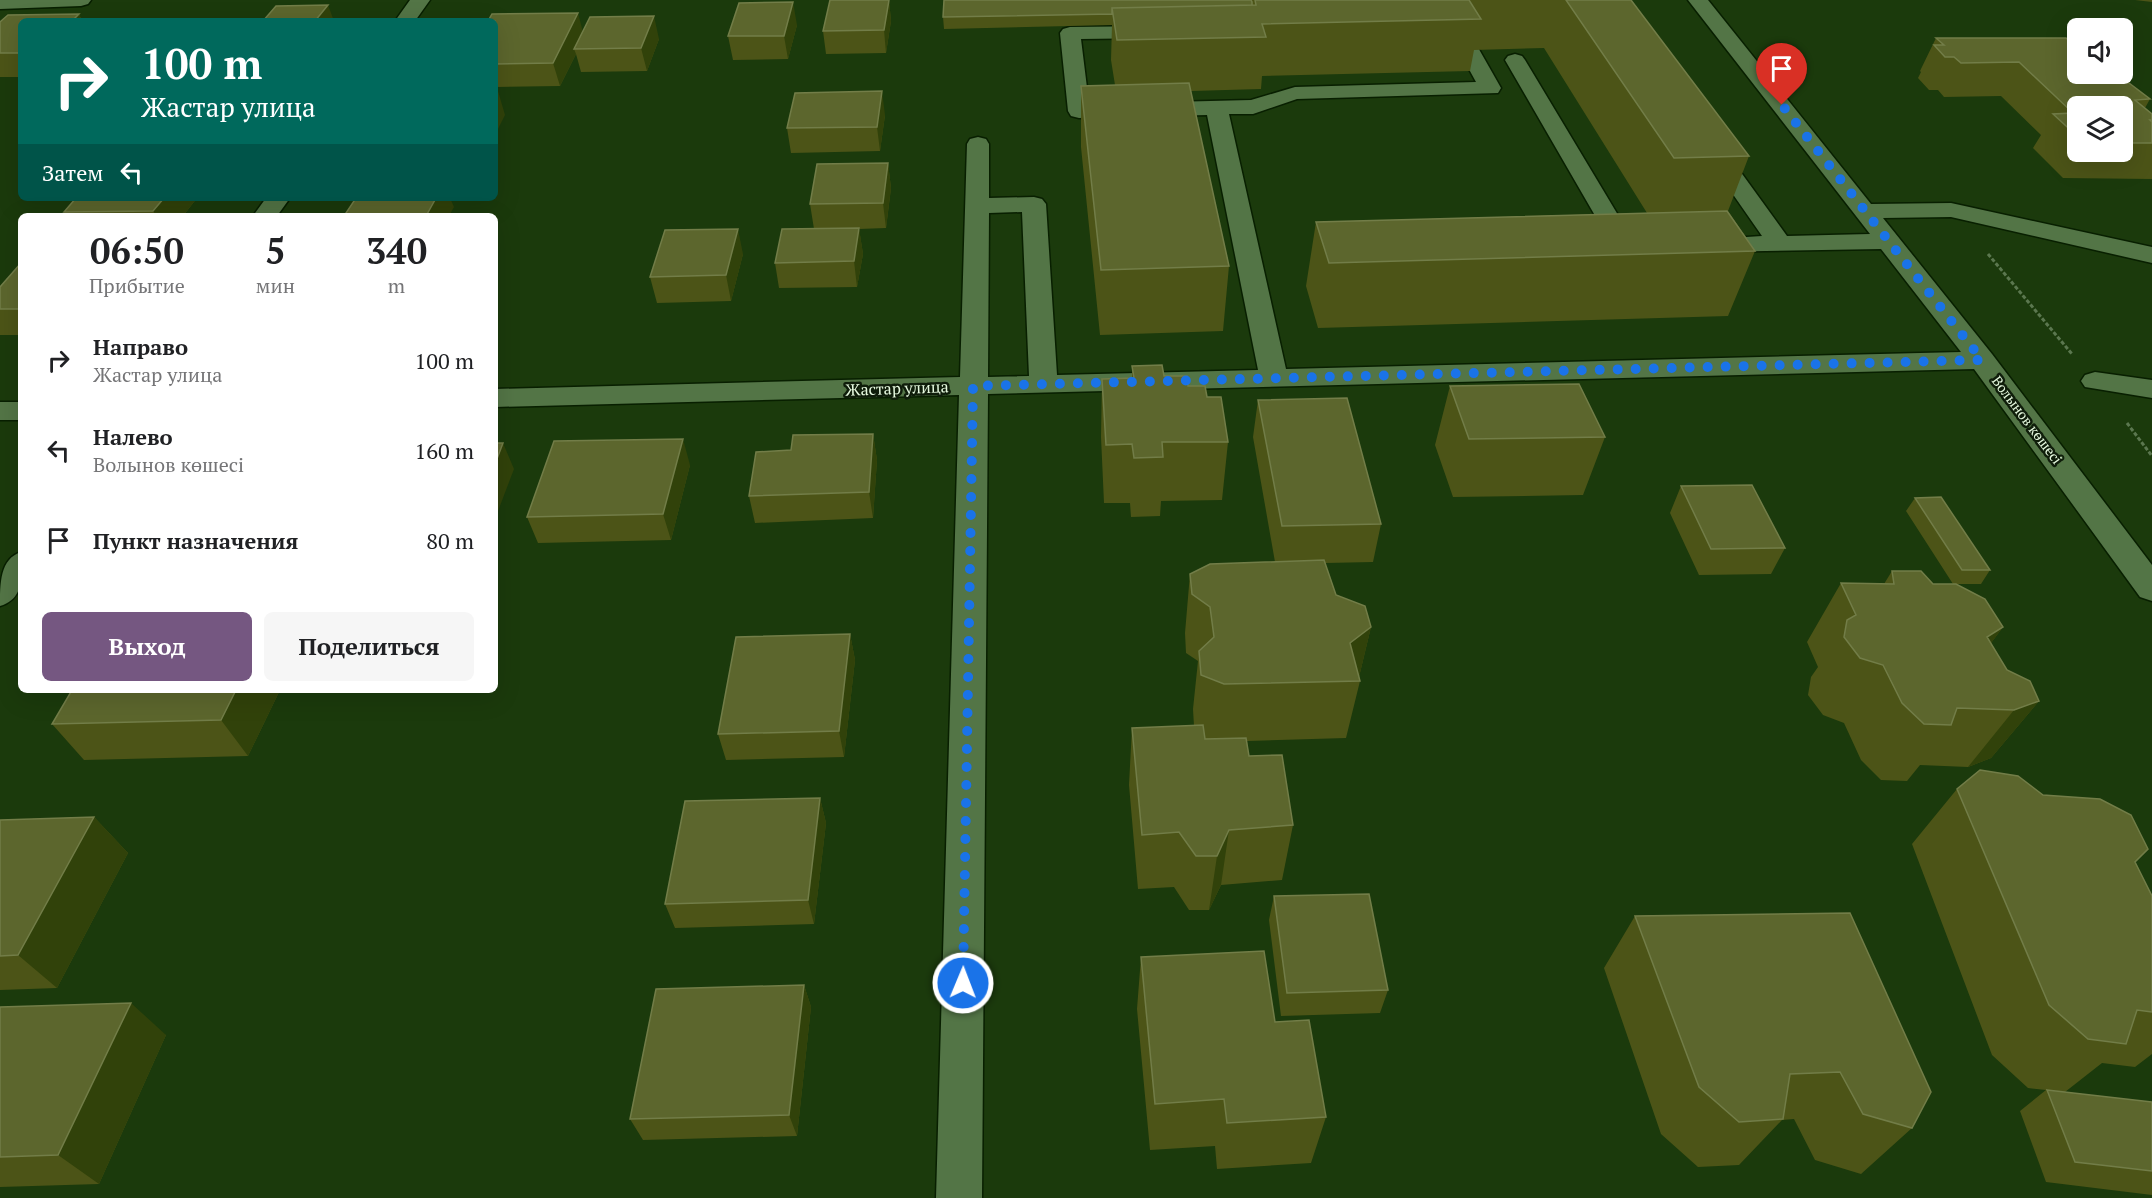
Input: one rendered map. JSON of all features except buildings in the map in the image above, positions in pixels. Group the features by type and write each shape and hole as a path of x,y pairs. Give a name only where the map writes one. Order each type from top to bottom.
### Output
{"street":[{"path":"0,3 81,0"},
{"path":"407,18 420,0"},
{"path":"1173,31 1070,33 1079,111 1253,107 1295,93 1490,88 1441,0"},
{"name":"Волынов көшесі","path":"1698,0 1982,360 2152,589"},
{"path":"1433,27 1455,27"},
{"path":"1515,60 1624,245"},
{"path":"1217,108 1274,378"},
{"path":"1701,132 1782,245"},
{"path":"959,1198 978,144"},
{"path":"976,206 1034,204 1043,382"},
{"path":"1866,211 1951,210 2152,255"},
{"path":"1680,245 1782,245 1889,241"},
{"name":"Жастар улица","path":"498,398 973,386 1043,382 1982,360"},
{"path":"2095,381 2152,389"},
{"path":"0,411 18,411"},
{"path":"0,594 18,567"}],"path":[{"path":"1951,210 2095,381"}],"route":[{"path":"963,983 973,386 1043,382 1982,360 1782,105"}]}
